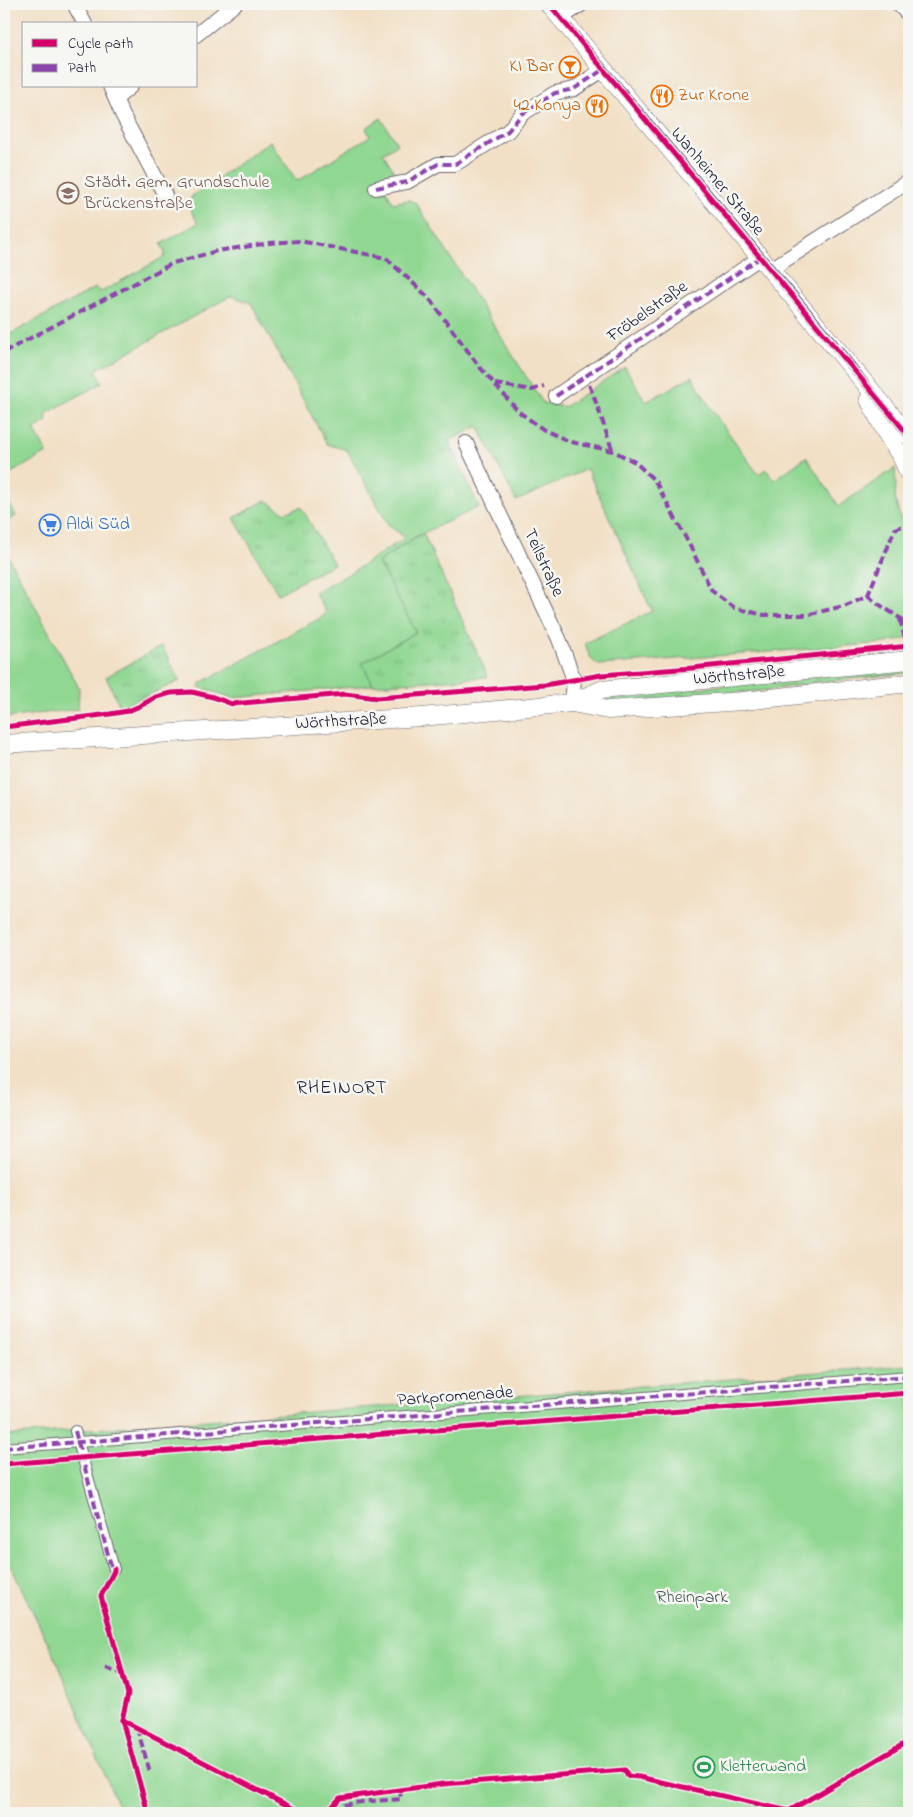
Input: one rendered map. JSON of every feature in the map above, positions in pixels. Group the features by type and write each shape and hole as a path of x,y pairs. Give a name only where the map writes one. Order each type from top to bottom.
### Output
{"street":[{"path":"74,4 85,22"},
{"path":"198,33 235,4"},
{"name":"Wanheimer Straße","path":"550,4 909,436"},
{"path":"561,18 582,4"},
{"path":"898,4 909,15"},
{"path":"376,188 407,182 438,164 455,164 508,131 522,114 530,108 555,93 574,89 604,69"},
{"path":"114,92 122,114 165,195"},
{"name":"Fröbelstraße","path":"556,396 766,263 909,181"},
{"name":"Wanheimer Straße","path":"862,380 879,418 909,474"},
{"path":"879,418 909,453"},
{"name":"Teilstraße","path":"466,443 558,639 574,680 572,703"},
{"name":"Wörthstraße","path":"572,703 600,690 909,660"},
{"name":"Wörthstraße","path":"4,744 422,717 572,703 608,710 743,701 909,683"},
{"name":"Parkpromenade","path":"4,1448 909,1376"},
{"path":"75,1431 114,1569"}],"green space":[{"path":"381,118 397,144 383,153 397,176 380,179 393,203 409,200 416,203 543,403 564,407 625,367 646,402 692,376 712,410 758,474 766,469 774,480 806,457 839,506 895,468 895,499 904,532 909,569 909,636 885,643 599,665 591,659 585,643 652,611 587,469 516,501 478,426 449,441 479,507 415,537 378,562 416,632 362,663 373,685 233,698 199,687 201,683 324,616 326,612 314,592 347,575 405,538 388,524 347,450 327,444 251,303 231,296 96,370 102,383 47,413 46,422 34,429 47,453 4,477 4,335 5,337 95,288 101,292 164,257 165,253 161,244 198,223 188,205 192,196 270,141 297,181 370,136 366,128"},
{"path":"4,494 16,516 4,523"},
{"path":"266,500 285,513 301,507 334,564 278,594 234,518"},
{"path":"423,533 488,677 373,685 362,663 416,632 378,562"},
{"path":"4,549 79,688 78,709 4,718"},
{"path":"162,646 180,681 120,707 106,677"},
{"path":"909,668 909,673 819,682 770,690 613,703 599,700 600,697"},
{"name":"Rheinpark","path":"909,1365 909,1813 121,1813 59,1666 4,1552 4,1436"}],"tram line":[{"path":"545,4 909,442"},
{"path":"571,24 837,341 876,391"}],"marked path":[{"path":"376,188 407,182 438,164 455,164 508,131 522,114 555,93 574,89 604,69"},
{"path":"4,352 173,263 217,251 270,243 300,241 386,258 429,298 478,365 519,412 544,430 571,442 613,451 635,462 655,481 712,591 734,608 764,615 806,615 844,606 868,595 895,529 908,524 909,534"},
{"path":"556,396 761,257"},
{"path":"495,384 532,390 544,386"},
{"path":"589,385 613,451"},
{"path":"868,595 909,624"},
{"path":"900,619 904,635 909,642"},
{"path":"4,1448 909,1376"},
{"path":"75,1431 113,1573"},
{"path":"106,1668 125,1675"},
{"path":"137,1728 150,1772"},
{"path":"333,1810 347,1804 401,1799 400,1791"}],"cycle path":[{"path":"549,4 909,436"},
{"path":"4,727 128,711 156,697 171,693 192,692 232,704 345,694 377,698 545,685 601,675 692,668 909,646"},
{"path":"4,1464 909,1393"},
{"path":"114,1569 101,1596 128,1694 122,1720 148,1813"},
{"path":"122,1720 302,1813"},
{"path":"327,1813 340,1798 443,1784 625,1770 628,1776 789,1811 909,1741"}],"place":[{"name":"KI Bar","path":"570,67"},
{"name":"Zur Krone","path":"662,96"},
{"name":"42 Konya","path":"597,106"},
{"name":"Städt. Gem. Grundschule Brückenstraße","path":"68,193"},
{"name":"Aldi Süd","path":"50,525"},
{"name":"Kletterwand","path":"704,1767"}],"district":[{"name":"RHEINORT","path":"342,1088"}]}
